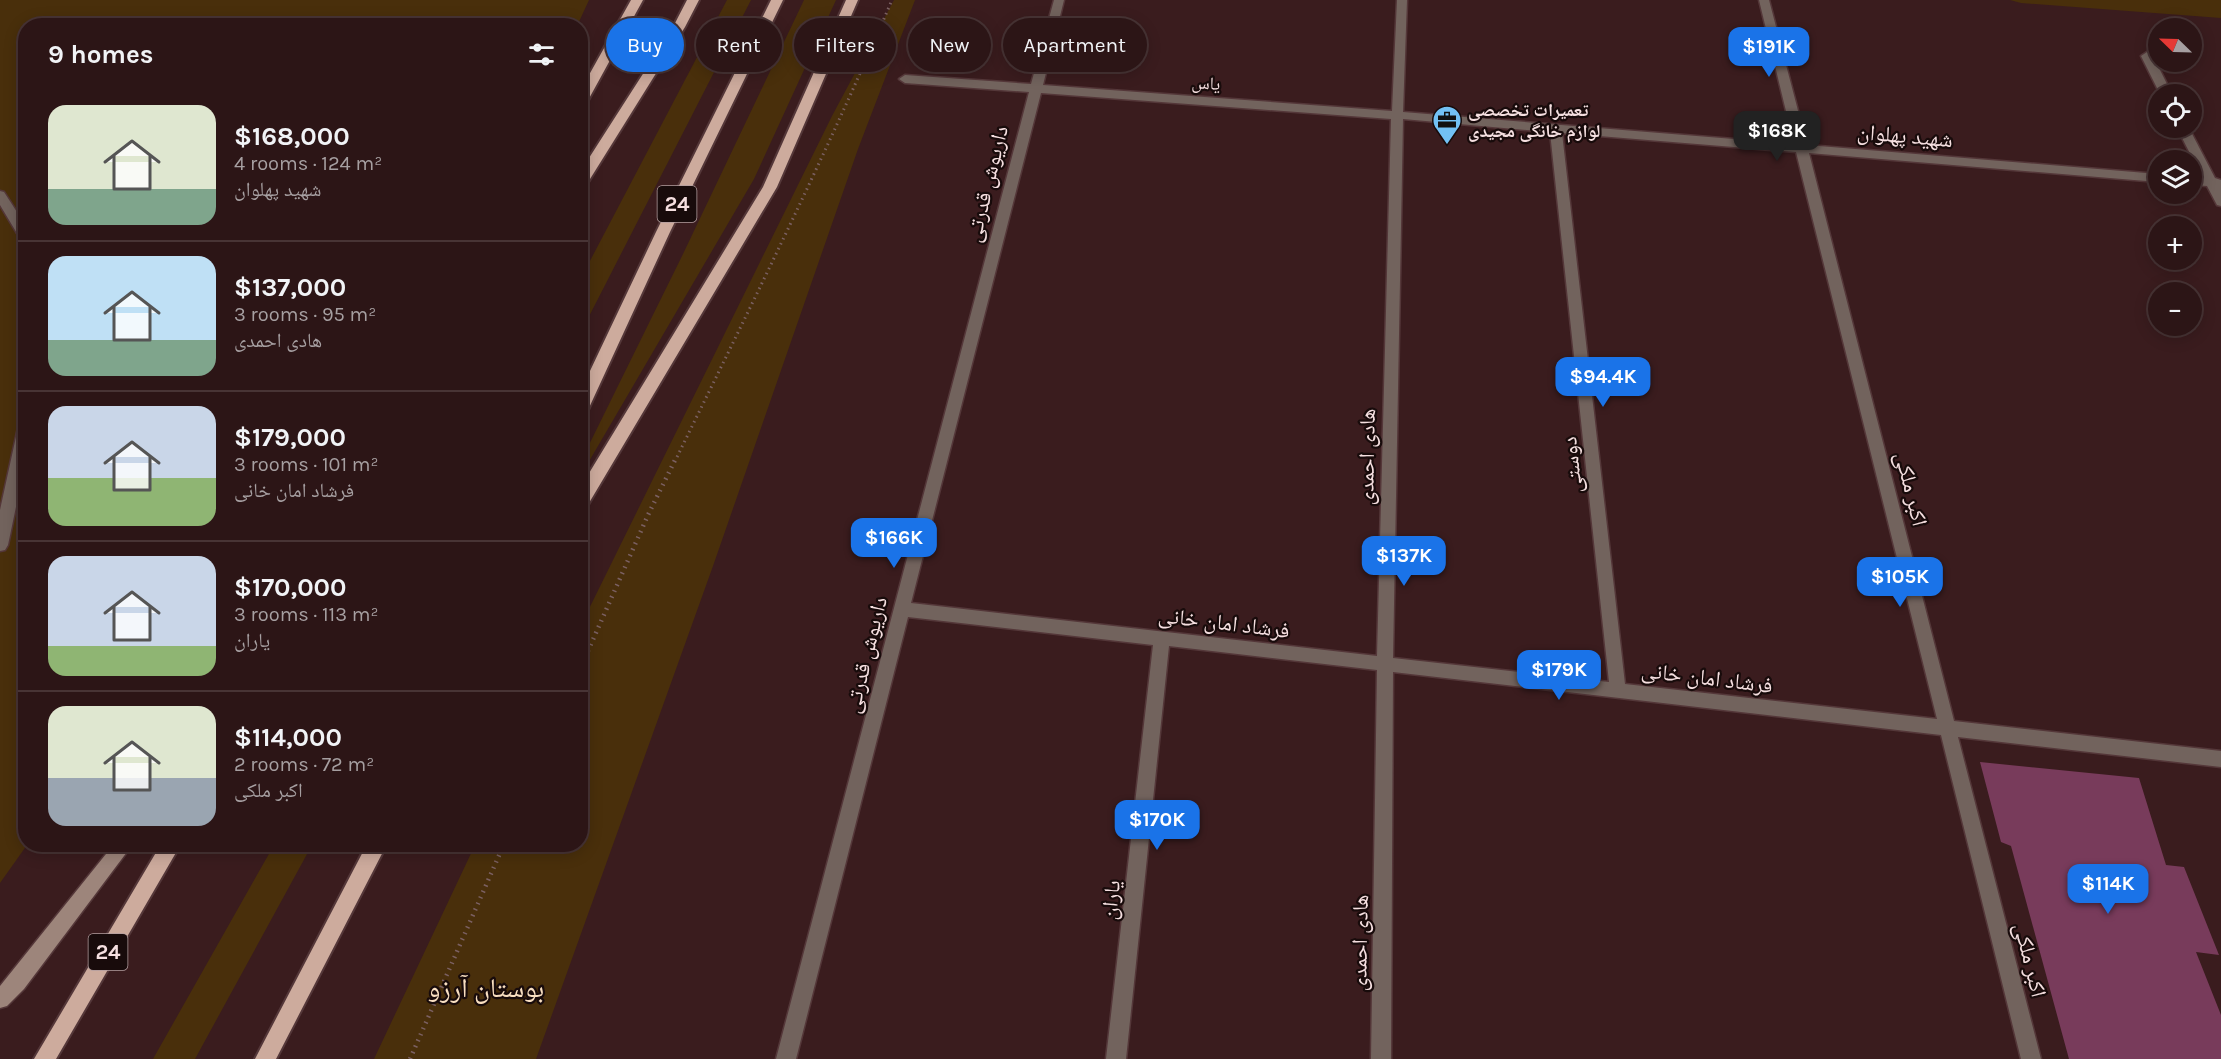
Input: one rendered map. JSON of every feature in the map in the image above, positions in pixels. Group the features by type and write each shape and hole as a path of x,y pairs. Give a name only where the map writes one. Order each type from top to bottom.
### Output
{"highway":[{"path":"588,89 637,0"},
{"path":"588,171 679,27 693,0"},
{"name":"24","path":"588,393 663,232 777,0"},
{"path":"588,490 770,187 852,0"},
{"name":"24","path":"44,1059 167,852"},
{"path":"265,1059 374,852"}],"main road":[{"path":"0,999 17,982 120,852"}],"street":[{"name":"داریوش قدرتی","path":"786,1059 1059,0"},
{"name":"هادی احمدی","path":"1381,1059 1386,664 1397,115 1402,0"},
{"name":"اکبر ملکی","path":"1764,0 2031,1059"},
{"path":"2147,56 2161,84"},
{"name":"یاس","path":"905,79 1397,115"},
{"name":"شهید پهلوان","path":"1397,115 2148,177"},
{"name":"دوستی","path":"1556,128 1618,690"},
{"path":"2189,138 2216,183 2221,202"},
{"path":"0,195 18,224"},
{"path":"0,545 18,461"},
{"name":"فرشاد امان خانی","path":"902,609 2221,759"},
{"name":"یاران","path":"1116,1059 1162,638"}],"path":[{"path":"588,651 648,515 782,243 856,85 892,0"},
{"path":"410,1059 501,852"}],"green space":[{"path":"0,0 589,0 581,18 18,18 18,852 22,852 0,883"},
{"path":"727,0 751,0 742,18 718,18"},
{"path":"804,0 836,0 828,18 795,18"},
{"name":"بوستان آرزو","path":"894,0 915,0 896,50 896,18 884,18"},
{"path":"2010,0 2221,0 2221,18 2021,3"},
{"path":"794,21 794,72 803,72 754,179 588,463 588,447 770,72 782,72 782,46"},
{"path":"696,59 696,72 714,72 588,318 588,265"},
{"name":"بوستان آرزو","path":"856,72 887,72 858,149 713,566 536,1059 374,1059 472,852 588,852 588,611"},
{"path":"270,852 308,852 195,1059 153,1059"}],"building":[{"path":"1980,762 2139,778 2166,865 2184,867 2219,955 2196,952 2221,1015 2221,1059 2069,1059 2011,846 2001,842"}],"place":[{"name":"تعمیرات تخصصی لوازم خانگی مجیدی","path":"1447,146"}]}
